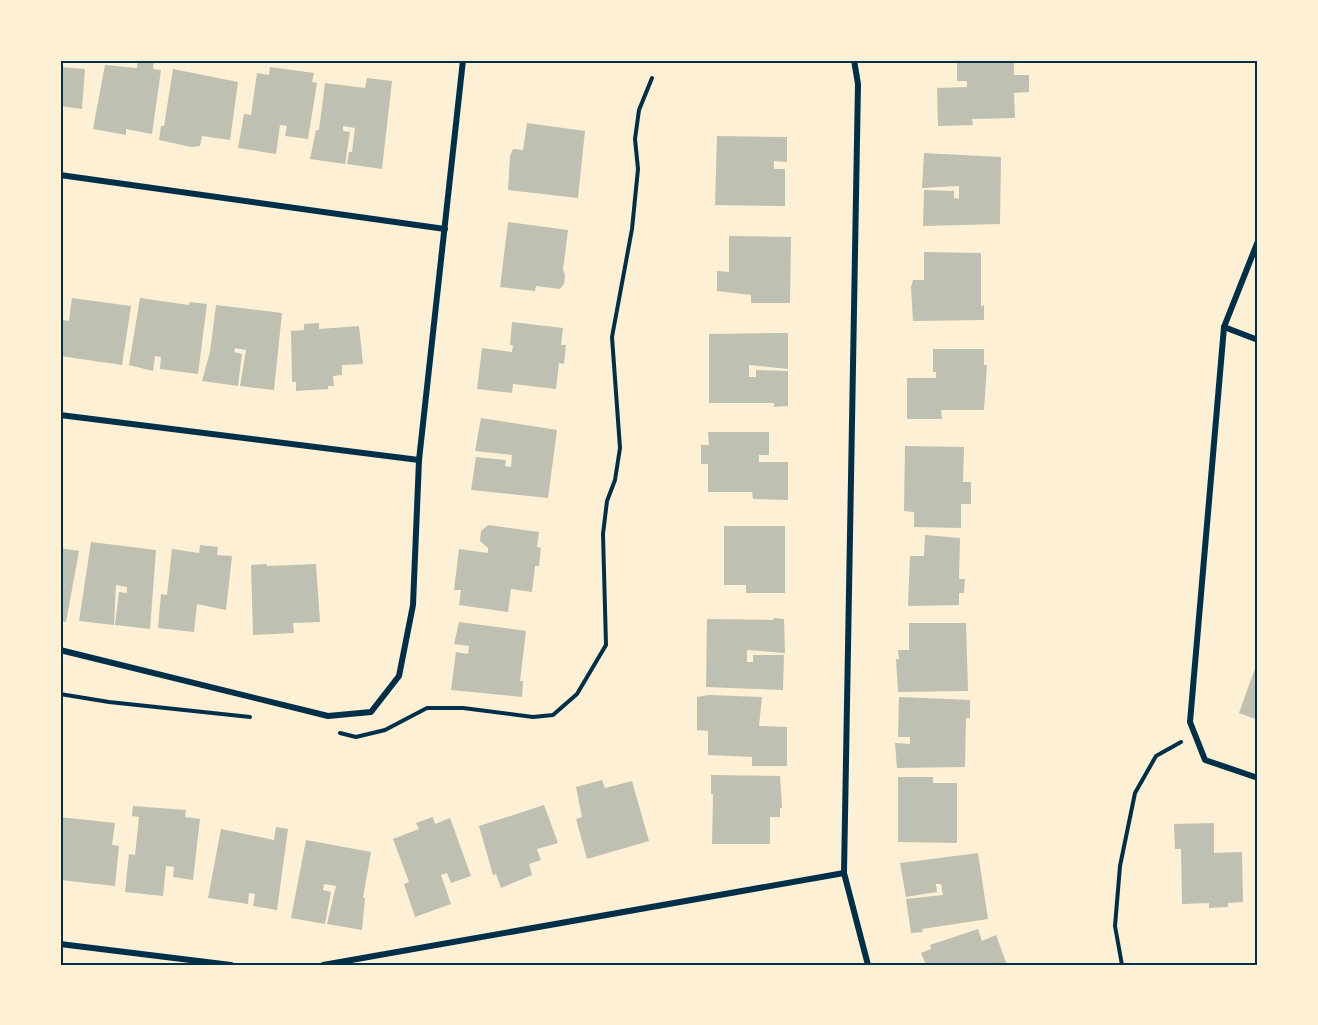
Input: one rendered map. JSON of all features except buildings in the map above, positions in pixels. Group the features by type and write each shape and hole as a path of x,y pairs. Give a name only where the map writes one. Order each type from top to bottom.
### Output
{"street":[{"path":"60,650 328,716 371,712 399,676 413,605 419,460 463,60"},
{"path":"854,60 858,96 844,873 858,935 868,965"},
{"path":"60,175 445,229"},
{"path":"1258,241 1224,327 1190,722 1205,760 1258,778"},
{"path":"1224,327 1258,340"},
{"path":"60,415 419,460"},
{"path":"323,965 844,873"},
{"path":"60,944 231,965"}],"path":[{"path":"331,731 356,737 385,730 427,708 463,708 533,717 553,716 577,694 606,645 603,534 607,501 615,480 620,448 612,337 632,229 638,169 635,139 639,110 652,78"},
{"path":"60,694 109,702 252,717"},
{"path":"1122,965 1115,926 1120,866 1135,793 1156,756 1194,734"}]}
